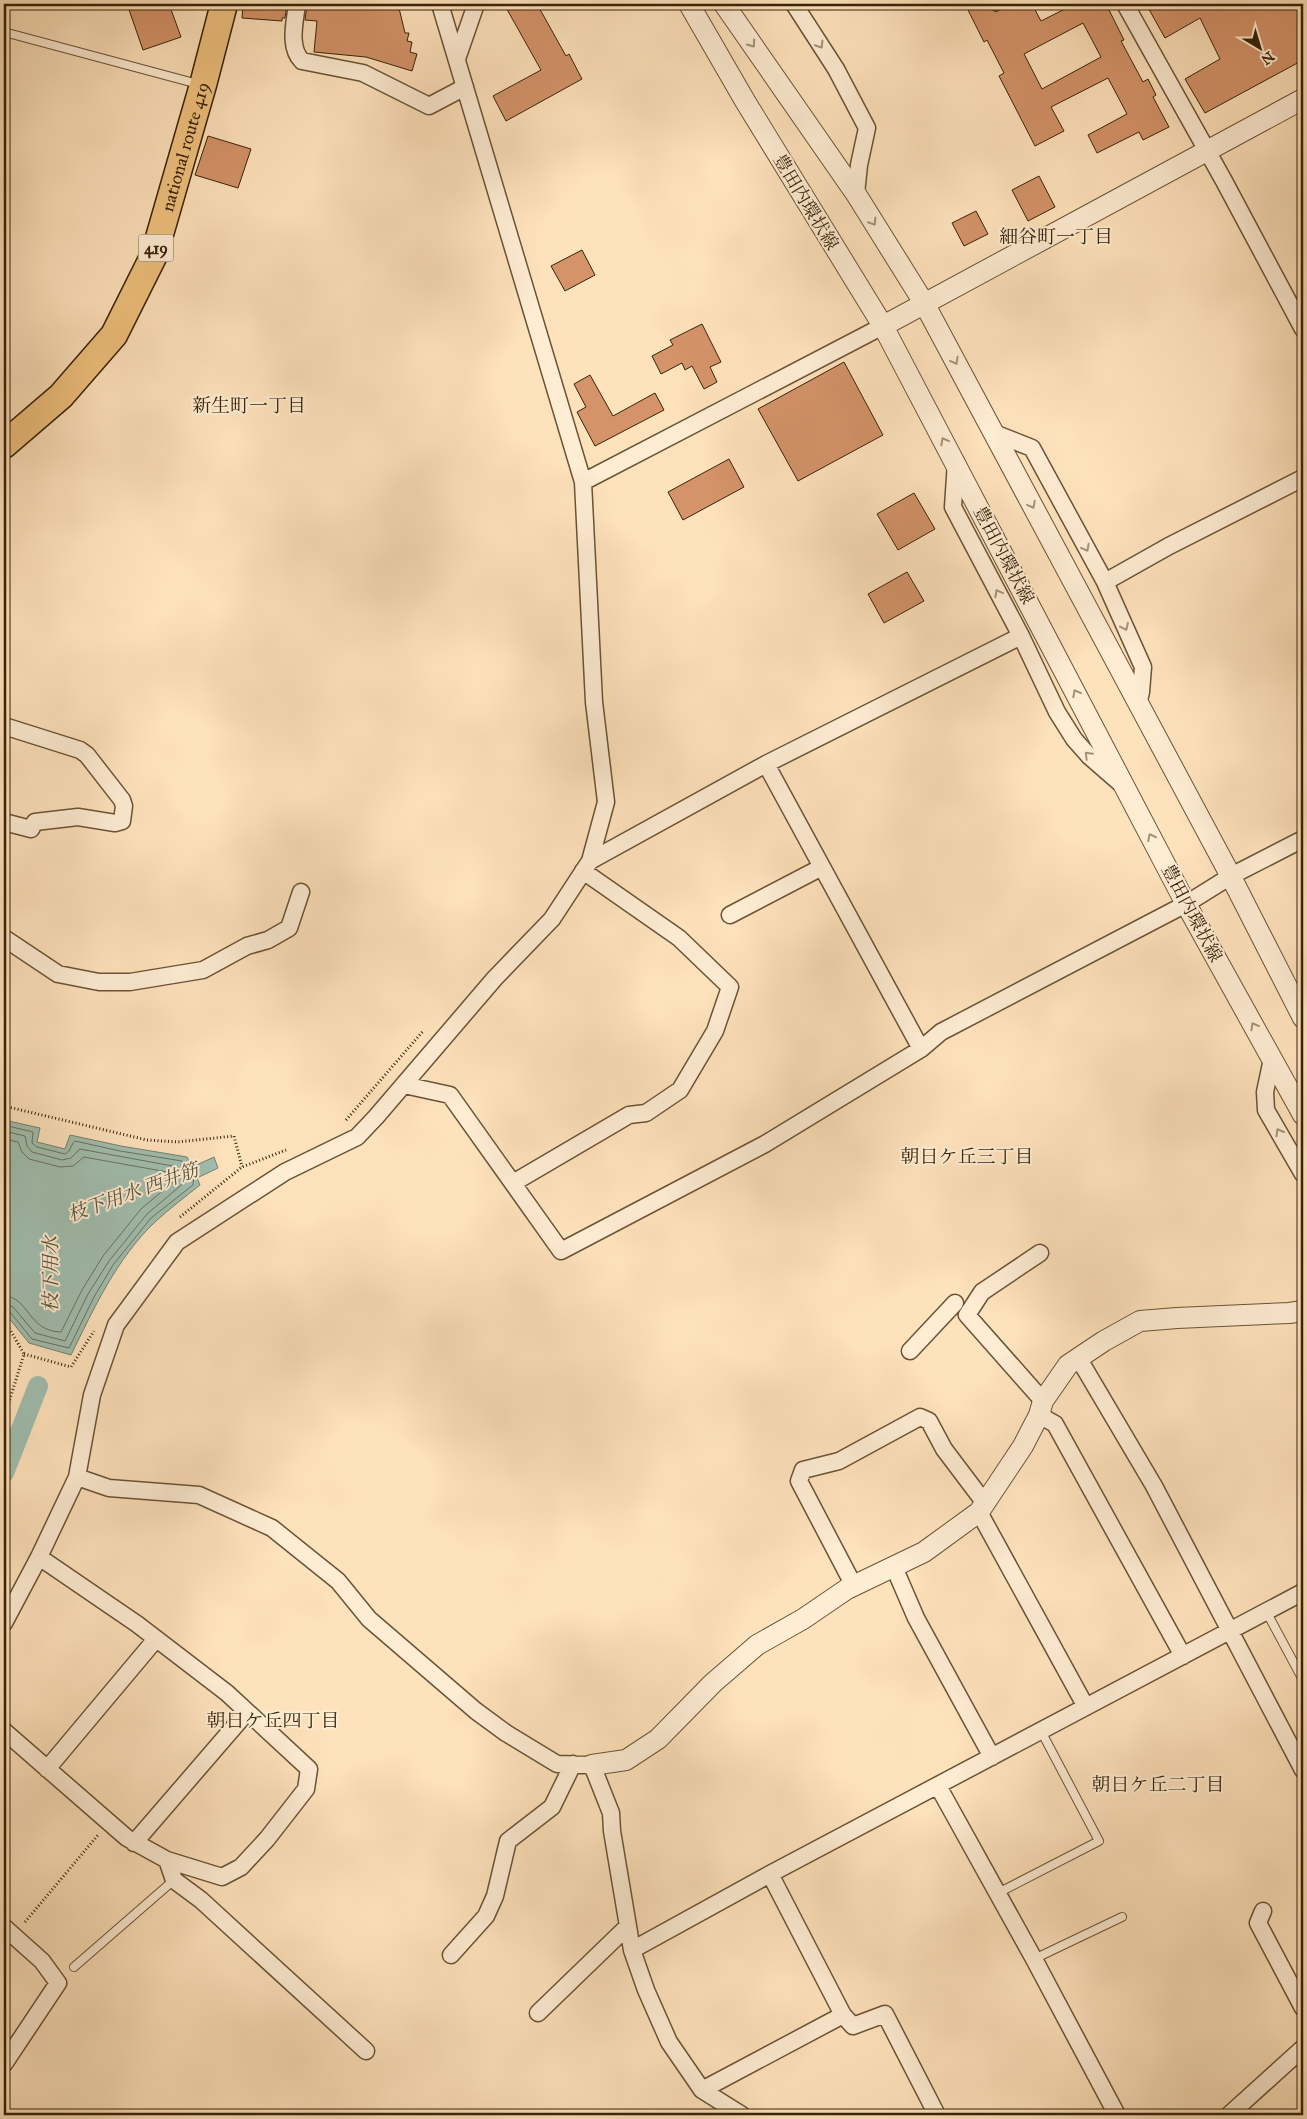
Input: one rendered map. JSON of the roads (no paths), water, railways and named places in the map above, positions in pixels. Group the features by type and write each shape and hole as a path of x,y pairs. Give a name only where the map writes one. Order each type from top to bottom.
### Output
{"highway":[{"name":"national route 419","path":"4,445 61,396 114,335 154,255 203,86 224,4"}],"street":[{"path":"297,4 294,42 296,55 302,61 363,73 429,106 465,86"},
{"path":"4,1623 39,1557 77,1477 92,1395 116,1325 177,1242 285,1172 357,1137 404,1085 494,978 552,919 586,866 606,802 594,702 582,482 440,4"},
{"path":"457,59 476,4"},
{"name":"豊田内環状線","path":"689,4 755,117 883,326 956,462 1186,904 1303,1115"},
{"path":"724,4 856,194 924,303 1231,876 1302,1013"},
{"path":"794,4 836,69 867,128 859,165 856,194"},
{"path":"1125,4 1206,152 1224,181 1303,329"},
{"path":"582,482 883,326 1303,99"},
{"path":"994,433 1032,448 1105,582 1143,667 1138,704"},
{"path":"956,462 953,507 1057,712 1074,739 1089,756 1125,787"},
{"path":"1105,582 1169,546 1303,478"},
{"path":"586,866 766,764 1020,636"},
{"path":"4,726 80,750 122,800 124,806 122,821 115,823 78,818 35,822 31,830 4,822"},
{"path":"766,764 921,1049"},
{"path":"404,1085 450,1095 561,1251 764,1144 921,1049 942,1032 1186,904 1231,876 1303,839"},
{"path":"513,1183 629,1115 646,1113 680,1090 715,1031 730,987 679,938 586,866"},
{"path":"730,915 822,867"},
{"path":"4,938 58,974 99,982 130,982 203,970 247,946 268,940 290,928 301,892"},
{"path":"1272,1059 1265,1092 1266,1110 1303,1174"},
{"path":"910,1351 956,1304 982,1292 1040,1253"},
{"path":"956,1304 1055,1424 1182,1656"},
{"path":"77,1477 109,1488 198,1495 272,1528 338,1581 369,1619 476,1711 506,1733 558,1764 626,1760 658,1740 713,1683 757,1645 854,1586 924,1552 981,1507 1023,1446 1041,1408 1068,1365 1104,1340 1140,1322 1303,1311"},
{"path":"1079,1359 1154,1486 1303,1770"},
{"path":"854,1586 799,1481 803,1470 840,1461 920,1417 929,1420 981,1507 1086,1707"},
{"path":"4,1731 134,1843 167,1860 222,1877 241,1867 267,1839 306,1789 309,1769 227,1693 156,1639 39,1557"},
{"path":"894,1567 916,1618 992,1757"},
{"path":"632,1950 770,1874 1303,1592"},
{"path":"47,1769 156,1639"},
{"path":"134,1843 247,1712"},
{"path":"582,1764 611,1813 612,1831 632,1950 646,1990 670,2042 702,2090 742,2115"},
{"path":"451,1955 486,1916 495,1896 508,1841 552,1807 582,1764"},
{"path":"938,1786 1034,1958 1118,2115"},
{"path":"167,1860 174,1880 201,1900 366,2052"},
{"path":"770,1874 843,2015 853,2026 885,2014 937,2115"},
{"path":"1263,1911 1258,1923 1303,2008"},
{"path":"538,2013 628,1926"},
{"path":"4,2064 58,1983 42,1961 9,1932"},
{"path":"702,2090 843,2015"},
{"path":"1229,2115 1303,2048"}],"lane":[{"path":"4,32 203,86"},
{"path":"1266,1611 1303,1680"},
{"path":"998,1893 1099,1842 1040,1732"},
{"path":"74,1967 174,1880"},
{"path":"1034,1958 1122,1917"}],"water":[{"name":"枝下用水 西井筋","path":"4,1120 40,1128 37,1142 65,1149 70,1135 187,1157 192,1167 214,1157 218,1168 197,1178 200,1185 155,1222 129,1251 107,1284 71,1355 29,1343 4,1312"}],"waterway":[{"name":"枝下用水","path":"4,1473 38,1386"}],"district":[{"name":"細谷町一丁目","path":"1056,236"},
{"name":"新生町一丁目","path":"249,405"},
{"name":"朝日ケ丘三丁目","path":"967,1156"},
{"name":"朝日ケ丘四丁目","path":"273,1720"},
{"name":"朝日ケ丘二丁目","path":"1158,1784"}]}
